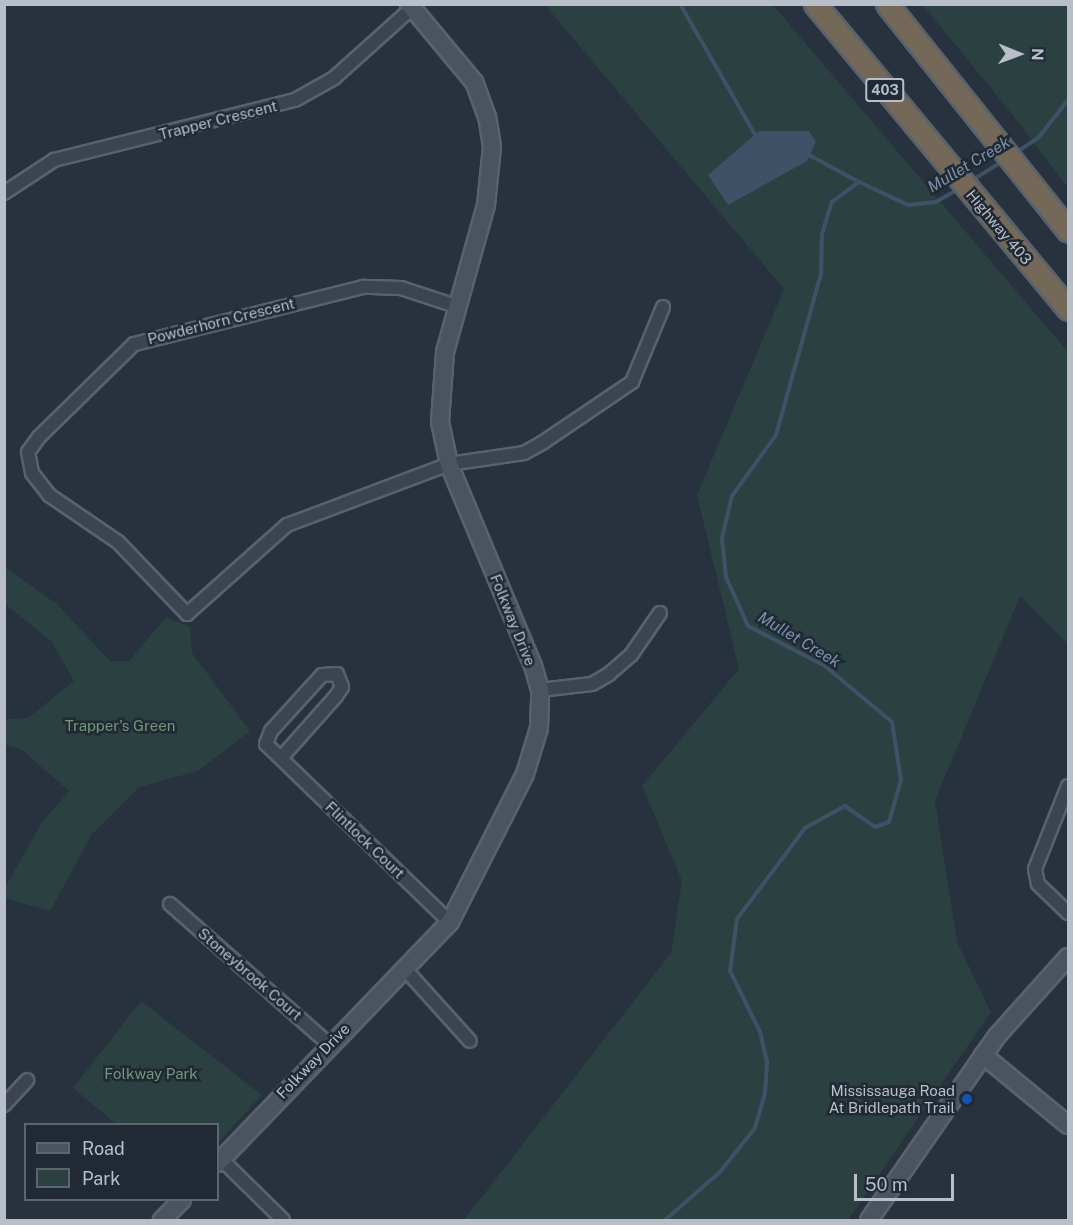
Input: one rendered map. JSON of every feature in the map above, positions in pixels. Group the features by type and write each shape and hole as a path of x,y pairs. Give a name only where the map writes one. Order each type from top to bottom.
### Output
{"highway":[{"name":"Highway 403","path":"815,4 1068,309"},
{"path":"887,4 1068,231"}],"street":[{"name":"Trapper Crescent","path":"4,193 54,160 295,100 334,78 411,6"},
{"name":"Folkway Drive","path":"219,1161 329,1044 450,922 525,774 539,728 540,690 449,464 440,422 445,352 486,205 492,147 474,82 411,6"},
{"name":"Powderhorn Crescent","path":"449,464 286,525 187,614 118,542 37,485 28,452 122,351 154,336 363,287 401,288 456,306"},
{"path":"449,464 524,453 618,394 641,366 663,307"},
{"path":"540,690 592,684 609,674 631,655 660,614"},
{"name":"Flintlock Court","path":"281,758 336,696 342,687 337,674 322,675 271,731 266,744 450,922"},
{"path":"1068,786 1035,869 1038,884 1068,913"},
{"name":"Stoneybrook Court","path":"170,904 329,1044"},
{"path":"869,1221 983,1054 1068,957"},
{"path":"404,968 470,1041"},
{"path":"983,1054 1068,1125"},
{"path":"4,1105 27,1080"},
{"path":"219,1161 283,1221"},
{"path":"162,1221 181,1201"}],"green space":[{"path":"545,5 773,5 1068,352 1068,644 1020,596 935,801 957,942 991,1012 848,1220 464,1220 671,953 682,881 642,786 739,669 697,495 784,289"},
{"path":"923,5 1068,5 1068,188 1011,113"},
{"name":"Trapper's Green","path":"5,567 58,605 110,661 129,661 166,617 190,627 192,653 250,731 198,771 139,787 92,834 50,911 5,898 5,887 43,821 69,791 21,749 5,745 5,719 28,718 74,681 51,641 5,604"},
{"name":"Folkway Park","path":"141,1001 262,1095 219,1142 219,1123 115,1123 73,1088"}],"water":[{"path":"759,131 809,131 816,142 807,161 728,205 708,175"}],"waterway":[{"path":"680,4 756,136"},
{"name":"Mullet Creek","path":"1014,154 1039,137 1068,100"},
{"path":"807,154 859,182"},
{"name":"Mullet Creek","path":"971,181 1003,161"},
{"name":"Mullet Creek","path":"665,1220 720,1172 755,1128 765,1093 767,1062 760,1032 730,971 737,919 805,828 845,806 875,827 889,822 901,780 892,722 825,666 748,626 726,577 722,538 732,496 776,435 821,274 822,234 832,202 859,182 908,205 936,202 960,188"}],"place":[{"name":"Mississauga Road At Bridlepath Trail","path":"967,1099"}]}
